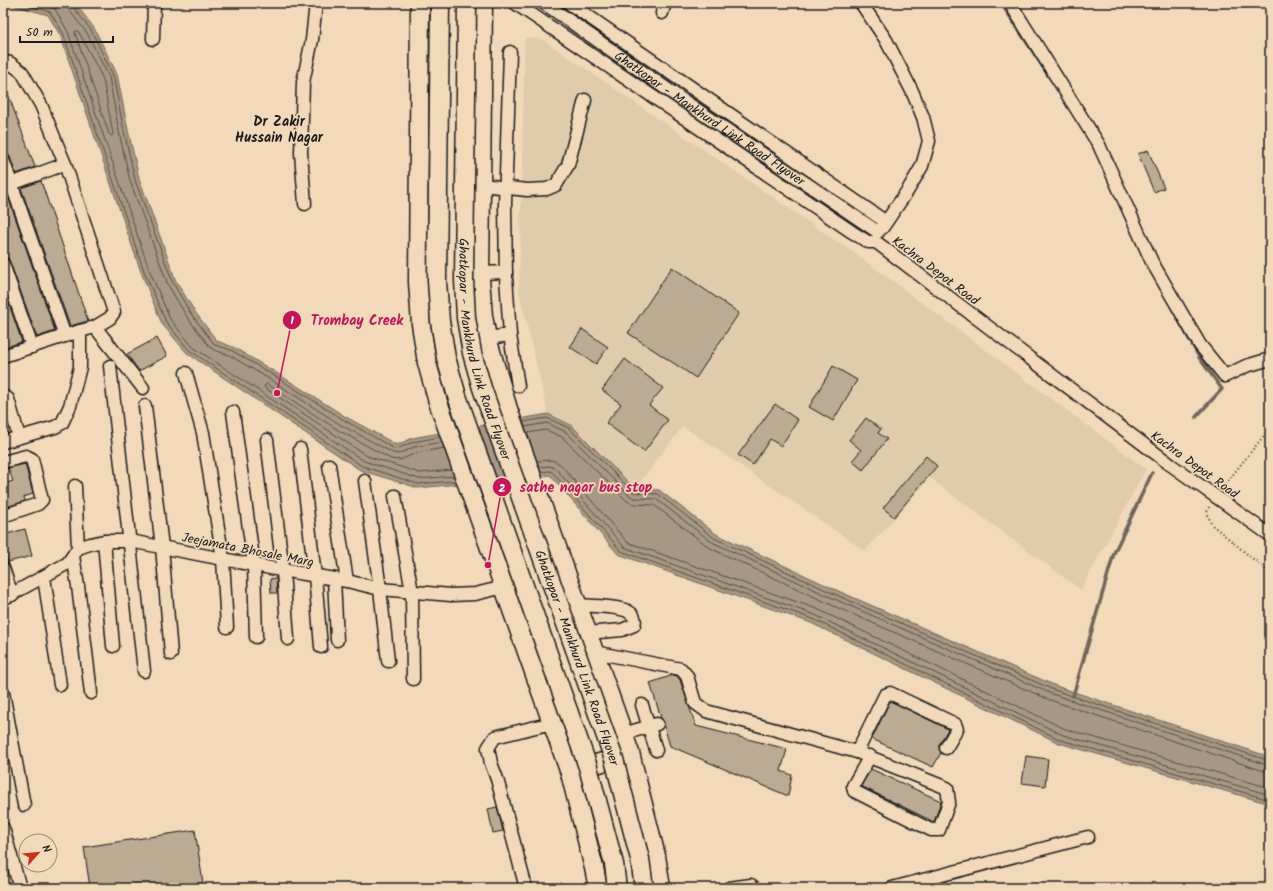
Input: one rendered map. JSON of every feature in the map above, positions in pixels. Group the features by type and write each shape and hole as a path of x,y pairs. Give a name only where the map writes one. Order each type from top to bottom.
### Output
{"highway":[{"path":"420,3 418,282 421,324 427,363 438,402 570,773 598,888"},
{"name":"Ghatkopar - Mankhurd Link Road Flyover","path":"440,3 437,281 440,321 446,358 457,396 588,767 614,864 618,888"},
{"name":"Ghatkopar - Mankhurd Link Road Flyover","path":"467,3 464,280 466,318 472,353 482,388 614,759 640,859 644,888"},
{"path":"483,3 481,273 483,316 487,338 508,409 630,753 656,856 661,888"},
{"path":"570,773 630,753"}],"street":[{"path":"153,39 154,3"},
{"path":"305,204 301,153 303,82 312,40 316,3"},
{"name":"Kachra Depot Road","path":"515,3 852,232 868,242 877,237 1171,465 1270,536"},
{"name":"Ghatkopar - Mankhurd Link Road Flyover","path":"544,3 877,237"},
{"path":"569,3 886,222"},
{"path":"861,3 886,40 912,91 923,117 929,141 922,166 877,237"},
{"path":"1010,3 1099,145 1152,262 1200,345 1225,376 1246,366 1270,359"},
{"path":"510,52 506,187 506,272 510,335 518,386"},
{"path":"3,61 10,63 22,72 41,105 65,164 114,312 110,318 95,327 3,356"},
{"path":"482,185 527,190 547,189 556,185 568,164 585,100"},
{"path":"3,160 7,186 65,336"},
{"path":"7,186 65,164"},
{"path":"3,264 32,347"},
{"path":"481,273 506,272"},
{"path":"95,327 143,388"},
{"path":"3,442 55,427 62,423 70,406 80,367 80,331"},
{"path":"487,338 510,335"},
{"path":"110,366 144,671"},
{"path":"186,373 203,433 223,559 227,627"},
{"path":"3,396 8,399 19,437"},
{"path":"144,406 162,547 171,654"},
{"path":"233,412 254,565 256,637"},
{"path":"266,440 283,571 288,639"},
{"path":"300,449 315,576 321,647"},
{"path":"3,462 26,456 32,459 42,500 38,504 3,516"},
{"path":"329,465 347,581"},
{"path":"365,481 388,661"},
{"path":"74,486 75,552 91,693"},
{"path":"395,496 412,592 413,679"},
{"path":"104,541 113,646"},
{"name":"Jeejamata Bhosale Marg","path":"7,592 44,577 68,563 75,552 90,544 104,541 130,541 283,571 347,581 380,589 451,595 475,594 504,587"},
{"path":"3,568 7,592"},
{"path":"44,577 60,685"},
{"path":"334,579 338,640"},
{"path":"577,604 624,609 631,613 635,620 634,625 627,628 587,633"},
{"path":"594,652 682,669 687,676 695,703 706,711 870,756 947,788 949,802 939,830 931,830 854,791 853,786 870,756"},
{"path":"3,693 24,805"},
{"path":"857,752 886,695 890,693 955,724 957,729 946,748"},
{"path":"642,705 653,725 656,750"},
{"path":"526,888 488,748 495,737 552,723"},
{"path":"623,734 653,725"},
{"path":"3,828 20,888"},
{"path":"892,888 1088,836"},
{"path":"729,888 751,885 755,888"}],"shaded area":[{"path":"525,38 542,39 864,260 1146,469 1081,590 930,478 865,551 683,426 635,489 571,425 548,414 519,291"}],"water":[{"path":"3,3 75,3 94,28 117,74 139,178 176,281 195,312 217,341 233,347 346,417 397,445 412,438 548,414 571,425 635,489 659,490 716,534 843,593 1056,686 1270,757 1270,804 1059,743 811,623 618,554 550,475 418,488 360,470 187,353 162,324 141,272 60,35 48,15"}],"building":[{"path":"3,83 35,167 16,174 10,157 8,154 3,153"},
{"path":"1148,150 1164,188 1154,192 1138,154"},
{"path":"41,181 88,321 70,326 21,188"},
{"path":"3,194 7,194 55,331 37,337 10,262 8,258 3,257"},
{"path":"672,267 739,313 696,378 628,333"},
{"path":"3,287 22,342 3,348"},
{"path":"582,329 608,347 596,364 570,347"},
{"path":"157,338 167,356 139,371 127,354"},
{"path":"625,359 663,388 649,405 668,420 644,452 606,423 621,404 602,390"},
{"path":"833,366 857,380 833,421 809,407"},
{"path":"775,404 798,420 781,446 770,439 753,465 738,455"},
{"path":"866,418 881,429 878,433 887,439 863,470 852,461 861,450 849,440"},
{"path":"926,456 937,466 894,517 883,508"},
{"path":"25,464 33,494 24,497 25,501 3,508 3,492 6,491 4,484 13,481 8,468"},
{"path":"25,529 32,556 8,562 3,547 3,535"},
{"path":"276,578 277,593 271,593 270,579"},
{"path":"673,675 677,676 680,680 696,726 787,749 781,771 792,775 788,796 670,746 664,722 661,718 650,683"},
{"path":"890,701 948,729 939,745 941,753 933,767 872,739"},
{"path":"1026,756 1048,759 1045,786 1022,783"},
{"path":"871,769 941,801 934,822 861,786"},
{"path":"497,807 503,831 493,833 488,809"},
{"path":"195,830 203,883 171,888 90,888 84,847"}],"waterway":[{"path":"1001,3 1054,84"},
{"path":"1173,310 1200,359 1222,389 1196,417"},
{"path":"1073,696 1114,553 1152,473"}],"place":[{"name":"Trombay Creek","path":"277,393"},
{"name":"sathe nagar bus stop","path":"488,565"}],"district":[{"name":"Dr Zakir Hussain Nagar","path":"279,130"}]}
